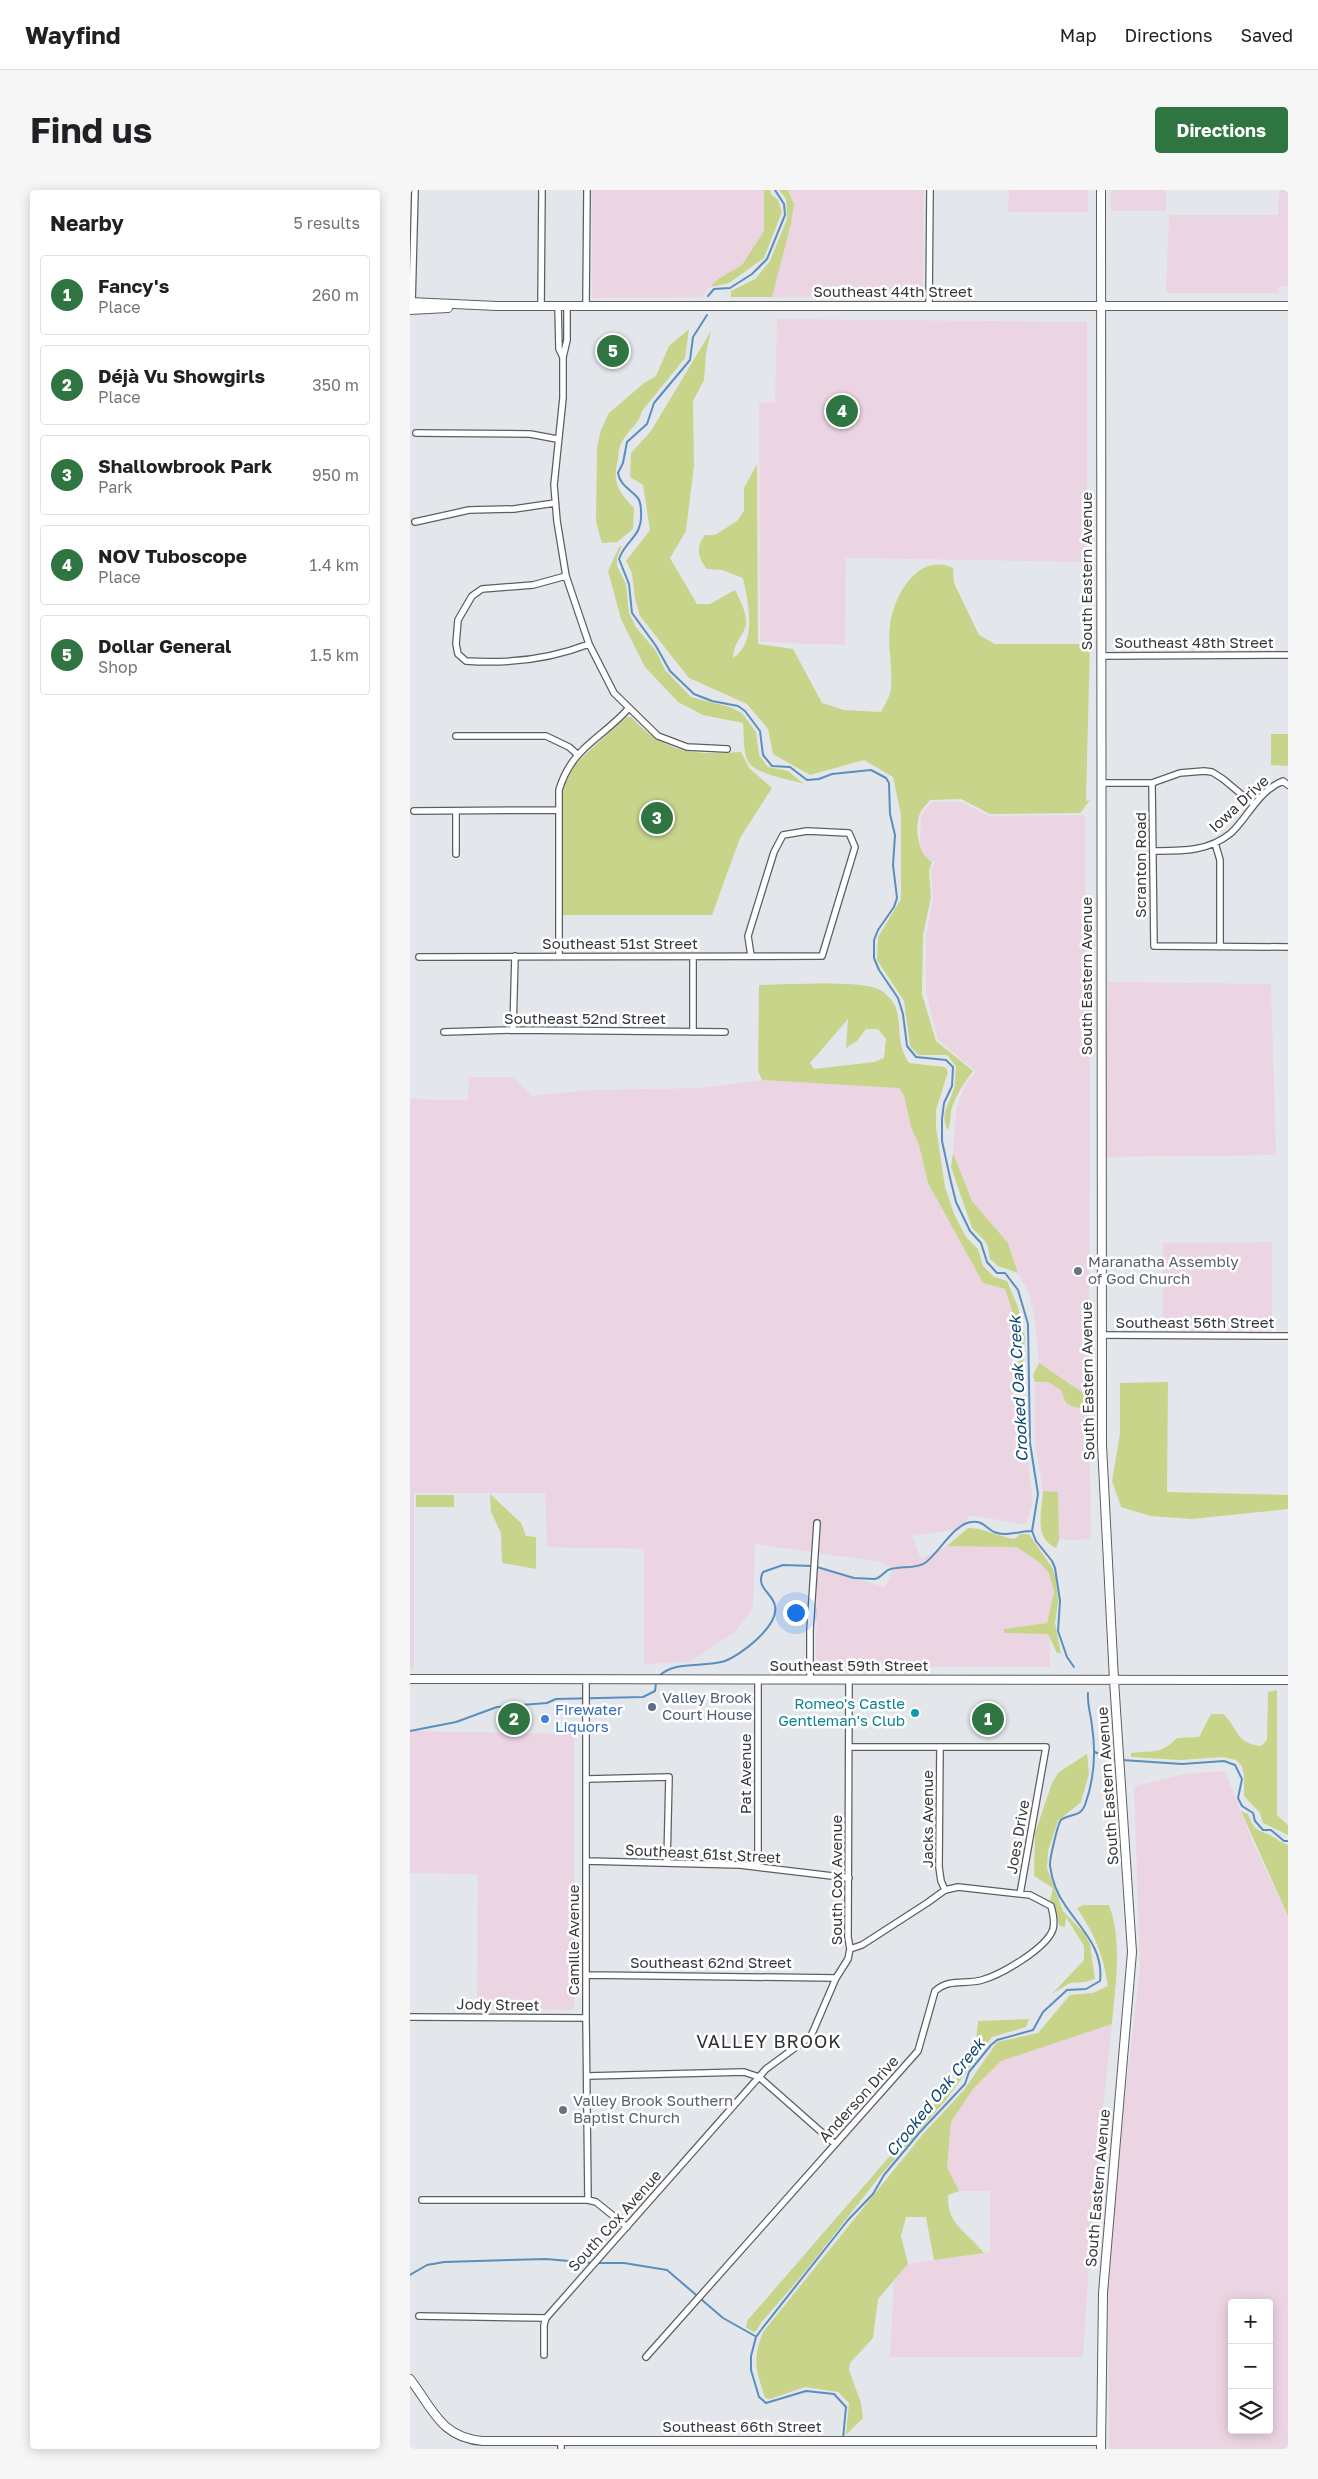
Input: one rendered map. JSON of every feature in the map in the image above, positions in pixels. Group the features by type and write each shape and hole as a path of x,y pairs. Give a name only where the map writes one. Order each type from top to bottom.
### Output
{"main road":[{"name":"South Eastern Avenue","path":"1101,190 1102,1445 1114,1680 1132,1952 1103,2293 1101,2445"},
{"name":"Southeast 44th Street","path":"411,306 1288,306"},
{"name":"Southeast 59th Street","path":"410,1679 1288,1680"},
{"name":"Southeast 66th Street","path":"410,2379 433,2412 456,2436 483,2441 561,2445 796,2440 1101,2445"}],"street":[{"path":"411,306 415,190"},
{"path":"541,306 542,190"},
{"path":"586,306 587,190"},
{"path":"929,306 930,190"},
{"path":"558,306 559,349 563,357"},
{"path":"567,306 567,340 563,357 563,398 557,439 554,486 555,503 566,576 589,644 614,694 658,736 673,743 700,749 726,749"},
{"path":"416,433 530,434 557,439"},
{"path":"415,522 469,510 514,509 555,503"},
{"path":"566,576 534,584 482,589 466,602 458,620 456,644 458,654 466,661 534,660 589,644"},
{"name":"Southeast 48th Street","path":"1101,656 1288,655"},
{"path":"559,956 558,810 563,779 577,754 628,709"},
{"path":"456,736 546,736 569,747 577,754"},
{"path":"1101,783 1152,783 1180,773 1212,772 1253,804"},
{"name":"Scranton Road","path":"1152,783 1154,946 1220,947"},
{"name":"Iowa Drive","path":"1153,852 1198,850 1215,843 1231,832 1253,804 1277,784 1286,783"},
{"path":"414,811 558,810"},
{"path":"456,811 456,854"},
{"name":"Southeast 51st Street","path":"419,957 822,956 854,847 848,834 807,831 783,835 778,842 748,936 751,956"},
{"path":"1215,843 1220,860 1220,947 1288,947"},
{"path":"513,1030 515,956"},
{"path":"693,957 693,1032"},
{"name":"Southeast 52nd Street","path":"444,1032 513,1030 725,1032"},
{"name":"Southeast 56th Street","path":"1101,1335 1288,1336"},
{"path":"810,1680 810,1630 817,1523"},
{"name":"Camille Avenue","path":"586,1680 588,2200"},
{"name":"Pat Avenue","path":"758,1680 758,1867"},
{"name":"South Cox Avenue","path":"546,2318 759,2077 778,2058 803,2044 811,2036 836,1978 848,1959 850,1949 848,1878 849,1680"},
{"path":"850,1746 940,1747"},
{"name":"Joes Drive","path":"850,1949 862,1945 945,1890 958,1887 1020,1894 1046,1746 940,1747"},
{"name":"Jacks Avenue","path":"940,1747 939,1867 941,1881 945,1890"},
{"path":"587,1779 669,1777 667,1863"},
{"name":"Southeast 61st Street","path":"586,1861 758,1867 848,1878"},
{"name":"Anderson Drive","path":"646,2357 918,2051 935,1991 943,1984 953,1981 967,1982 990,1978 1041,1947 1054,1927 1051,1906 1030,1895 1020,1894"},
{"name":"Southeast 62nd Street","path":"586,1975 836,1978"},
{"name":"Jody Street","path":"410,2017 586,2018"},
{"path":"588,2076 744,2072 759,2077 835,2144"},
{"path":"422,2200 588,2200 596,2202 627,2227"},
{"path":"419,2316 546,2318 544,2326 544,2355"},
{"path":"796,2440 796,2449"}],"shaded area":[{"path":"592,190 764,190 764,231 742,265 716,280 701,297 592,298"},
{"path":"788,190 924,190 923,295 772,297 791,224 794,204"},
{"path":"1009,190 1088,190 1088,212 1008,212"},
{"path":"1111,190 1166,190 1166,211 1111,211"},
{"path":"1279,190 1288,190 1288,286 1279,287 1278,293 1166,293 1169,215 1278,215"},
{"path":"777,319 1087,322 1087,562 846,558 845,645 760,642 759,403 775,402"},
{"path":"931,802 961,802 989,816 1085,815 1085,938 1090,992 1089,1397 1039,1363 1035,1320 1029,1293 1018,1273 1008,1243 972,1201 953,1153 956,1112 963,1089 976,1071 938,1040 926,991 926,936 933,898 931,871 935,862 927,858 920,844 921,815"},
{"path":"1108,982 1271,984 1276,1155 1105,1157"},
{"path":"469,1077 512,1077 532,1096 591,1090 700,1088 762,1080 899,1088 904,1095 911,1127 919,1145 928,1183 983,1283 1005,1289 1017,1325 1020,1401 1033,1502 1026,1525 970,1515 961,1529 912,1536 921,1559 947,1546 1004,1545 1017,1547 1040,1563 1049,1573 1054,1592 1047,1623 1004,1629 1004,1632 1049,1634 1050,1667 816,1667 817,1568 885,1587 893,1570 881,1562 755,1544 753,1609 736,1631 689,1662 644,1664 644,1549 547,1547 545,1493 414,1493 414,1669 410,1669 410,1099 468,1100"},
{"path":"1272,1242 1272,1331 1163,1330 1163,1243"},
{"path":"1048,1382 1061,1390 1074,1407 1089,1409 1091,1539 1059,1540 1058,1493 1043,1491 1035,1443 1035,1383"},
{"path":"410,1732 574,1734 574,2010 477,2008 478,1874 410,1873"},
{"path":"1225,1771 1253,1843 1288,1916 1288,2449 1109,2449 1108,2243 1140,1968 1134,1786 1185,1774"},
{"path":"1112,2024 1094,2190 1083,2357 890,2357 894,2282 908,2264 990,2252 990,2191 959,2191 947,2167 951,2122 973,2089 1001,2061"}],"green space":[{"path":"764,190 770,190 771,194 778,200 782,212 764,258 729,283 710,287 718,279 742,265 764,231"},
{"path":"779,190 788,190 794,204 791,224 772,297 731,297 731,291 755,279 770,261 787,219 786,199"},
{"path":"689,329 685,358 642,411 639,419 625,436 620,447 616,467 616,481 624,497 634,508 633,529 617,542 602,543 596,522 597,447 601,430 609,413 644,383 656,376 669,346"},
{"path":"711,331 706,354 704,380 693,401 694,465 686,531 670,558 697,604 710,604 735,590 743,608 746,623 735,646 733,658 741,651 746,642 748,632 749,610 743,578 722,570 707,569 701,561 699,548 705,535 715,535 737,521 744,511 744,488 757,464 758,644 793,649 822,703 844,710 881,712 891,690 889,633 892,613 902,590 910,579 919,571 929,566 940,565 953,568 954,583 979,635 995,644 1090,644 1086,801 1090,800 1080,813 990,814 961,799 930,800 921,811 918,819 917,833 920,847 932,862 929,871 931,897 923,935 922,994 936,1041 973,1071 955,1100 948,1130 944,1120 947,1105 954,1088 956,1066 947,1055 918,1055 910,1046 904,1001 877,960 878,937 901,899 901,815 893,777 864,760 810,775 773,754 768,729 747,704 689,678 640,616 635,599 632,573 626,561 650,530 643,485 630,477 631,453 651,431"},
{"path":"622,545 617,558 617,566 626,584 629,613 636,627 656,651 665,670 691,697 730,707 742,713 756,732 759,755 768,767 788,771 804,784 756,769 747,759 744,746 743,723 703,715 678,702 645,667 621,619 608,571 619,547"},
{"path":"626,717 631,717 656,738 681,750 708,753 741,752 750,769 772,788 740,838 712,915 563,915 562,799 565,781 574,765"},
{"path":"1271,734 1288,734 1288,766 1271,765"},
{"path":"802,984 868,986 881,990 891,999 896,1008 902,1049 909,1063 945,1067 948,1072 936,1110 936,1127 945,1187 954,1214 966,1237 978,1249 983,1266 994,1277 1007,1281 1018,1307 1025,1338 1020,1401 1017,1325 1005,1289 983,1283 928,1183 919,1145 911,1127 904,1095 899,1088 762,1080 758,1071 759,985","holes":["848,1019 846,1048 857,1041 866,1029 878,1029 886,1039 884,1058 874,1062 814,1069 810,1063"]},
{"path":"953,1153 972,1201 1008,1243 1018,1273 998,1266 990,1259 985,1241 972,1228 951,1167"},
{"path":"1039,1363 1089,1397 1089,1409 1074,1407 1066,1403 1061,1390 1048,1382 1035,1382 1033,1375"},
{"path":"1168,1382 1167,1492 1288,1495 1288,1509 1192,1519 1150,1516 1121,1507 1112,1481 1120,1434 1120,1383"},
{"path":"1043,1491 1058,1492 1059,1540 1056,1548 1044,1538 1040,1523"},
{"path":"490,1494 521,1523 526,1536 536,1537 536,1569 502,1563 501,1533 491,1512"},
{"path":"416,1495 454,1495 454,1507 416,1507"},
{"path":"968,1528 979,1529 1014,1539 1021,1534 1029,1534 1053,1569 1056,1580 1058,1602 1055,1623 1061,1653 1057,1653 1048,1634 1004,1633 1004,1629 1047,1623 1054,1592 1049,1573 1040,1563 1017,1547 947,1546"},
{"path":"1277,1690 1277,1815 1288,1825 1288,1835 1263,1823 1260,1813 1244,1796 1242,1766 1236,1760 1223,1757 1180,1760 1131,1757 1131,1753 1166,1747 1177,1738 1199,1737 1211,1714 1223,1714 1242,1739 1253,1745 1261,1746 1267,1740 1268,1692"},
{"path":"1087,1754 1089,1774 1081,1802 1058,1821 1048,1851 1047,1868 1063,1911 1084,1933 1090,1944 1095,1979 1070,1983 1052,1994 1084,1960 1084,1946 1066,1917 1065,1927 1060,1926 1050,1901 1053,1888 1034,1876 1035,1833 1052,1783 1059,1772"},
{"path":"1241,1811 1248,1814 1256,1828 1288,1845 1288,1916"},
{"path":"1084,1905 1109,1905 1113,1919 1116,1934 1117,1964 1112,2024 1001,2061 973,2089 951,2122 947,2167 959,2191 948,2195 951,2214 959,2227 984,2253 934,2260 926,2217 906,2217 901,2236 908,2264 878,2299 873,2338 850,2363 849,2370 861,2403 863,2418 846,2435 849,2403 838,2392 805,2387 770,2399 765,2398 759,2380 756,2358 763,2332 923,2134 964,2090 997,2042 1038,2033 1070,1995 1093,1993 1108,1986 1104,1964 1097,1945 1089,1927 1077,1908"},
{"path":"1029,2019 1026,2027 992,2037 946,2100 880,2176 756,2331 753,2332 746,2327 747,2321 954,2082 975,2052 978,2021"}],"waterway":[{"name":"Crooked Oak Creek","path":"708,296 714,289 730,288 752,274 767,259 785,215 784,204 775,190"},
{"name":"Crooked Oak Creek","path":"707,315 693,337 690,360 654,403 647,424 627,442 623,463 618,473 623,484 638,499 641,506 641,520 637,533 622,552 619,559 629,584 632,613 656,646 670,671 694,694 712,701 738,706 745,711 760,731 763,755 772,766 790,767 807,780 819,779 832,774 871,770 886,778 889,783 890,814 895,835 893,865 897,898 894,907 878,930 874,940 874,958 879,970 898,998 903,1014 907,1046 916,1057 946,1060 953,1067 952,1086 944,1103 942,1141 956,1202 970,1231 981,1243 987,1262 997,1273 1005,1273 1018,1290 1028,1324 1030,1443 1038,1494 1032,1531 1036,1541 1052,1561 1055,1568 1060,1601 1058,1631 1067,1657 1074,1667"},
{"path":"817,1567 854,1578 875,1579 895,1568 917,1566 925,1563 952,1533 971,1522 981,1523 994,1532 999,1533 1008,1534 1032,1531"},
{"path":"659,1676 673,1668 717,1663 740,1653 758,1639 775,1614 774,1601 761,1582 763,1572 783,1565 812,1566"},
{"path":"410,1731 456,1722 497,1707 547,1703 556,1699 643,1697 655,1691 656,1683"},
{"name":"Crooked Oak Creek","path":"843,2439 846,2407 834,2394 806,2391 766,2403 759,2397 751,2370 751,2356 756,2337 848,2220 873,2194 884,2175 920,2132 965,2084 969,2072 991,2045 997,2040 1033,2030 1043,2012 1067,1990 1086,1989 1100,1981 1100,1970 1095,1949 1060,1896 1050,1866 1052,1850 1061,1820 1078,1814 1083,1809 1090,1786 1094,1746 1088,1693"},
{"path":"1095,1752 1110,1759 1118,1760"},
{"path":"1122,1760 1182,1764 1224,1761 1235,1765 1242,1779 1238,1798 1242,1806 1253,1813 1255,1821 1263,1830 1271,1830 1284,1841 1288,1841"},
{"path":"410,2275 427,2265 444,2262 546,2259 592,2263"},
{"path":"597,2263 624,2263 667,2270 723,2318 755,2336"}],"place":[{"name":"Dollar General","path":"613,351"},
{"name":"NOV Tuboscope","path":"842,411"},
{"name":"Shallowbrook Park","path":"657,818"},
{"name":"Maranatha Assembly of God Church","path":"1078,1271"},
{"name":"Valley Brook Court House","path":"652,1707"},
{"name":"Romeo's Castle Gentleman's Club","path":"915,1713"},
{"name":"Déjà Vu Showgirls","path":"514,1719"},
{"name":"Firewater Liquors","path":"545,1719"},
{"name":"Fancy's","path":"988,1719"},
{"name":"Valley Brook Southern Baptist Church","path":"563,2110"}],"district":[{"name":"VALLEY BROOK","path":"769,2042"}]}
